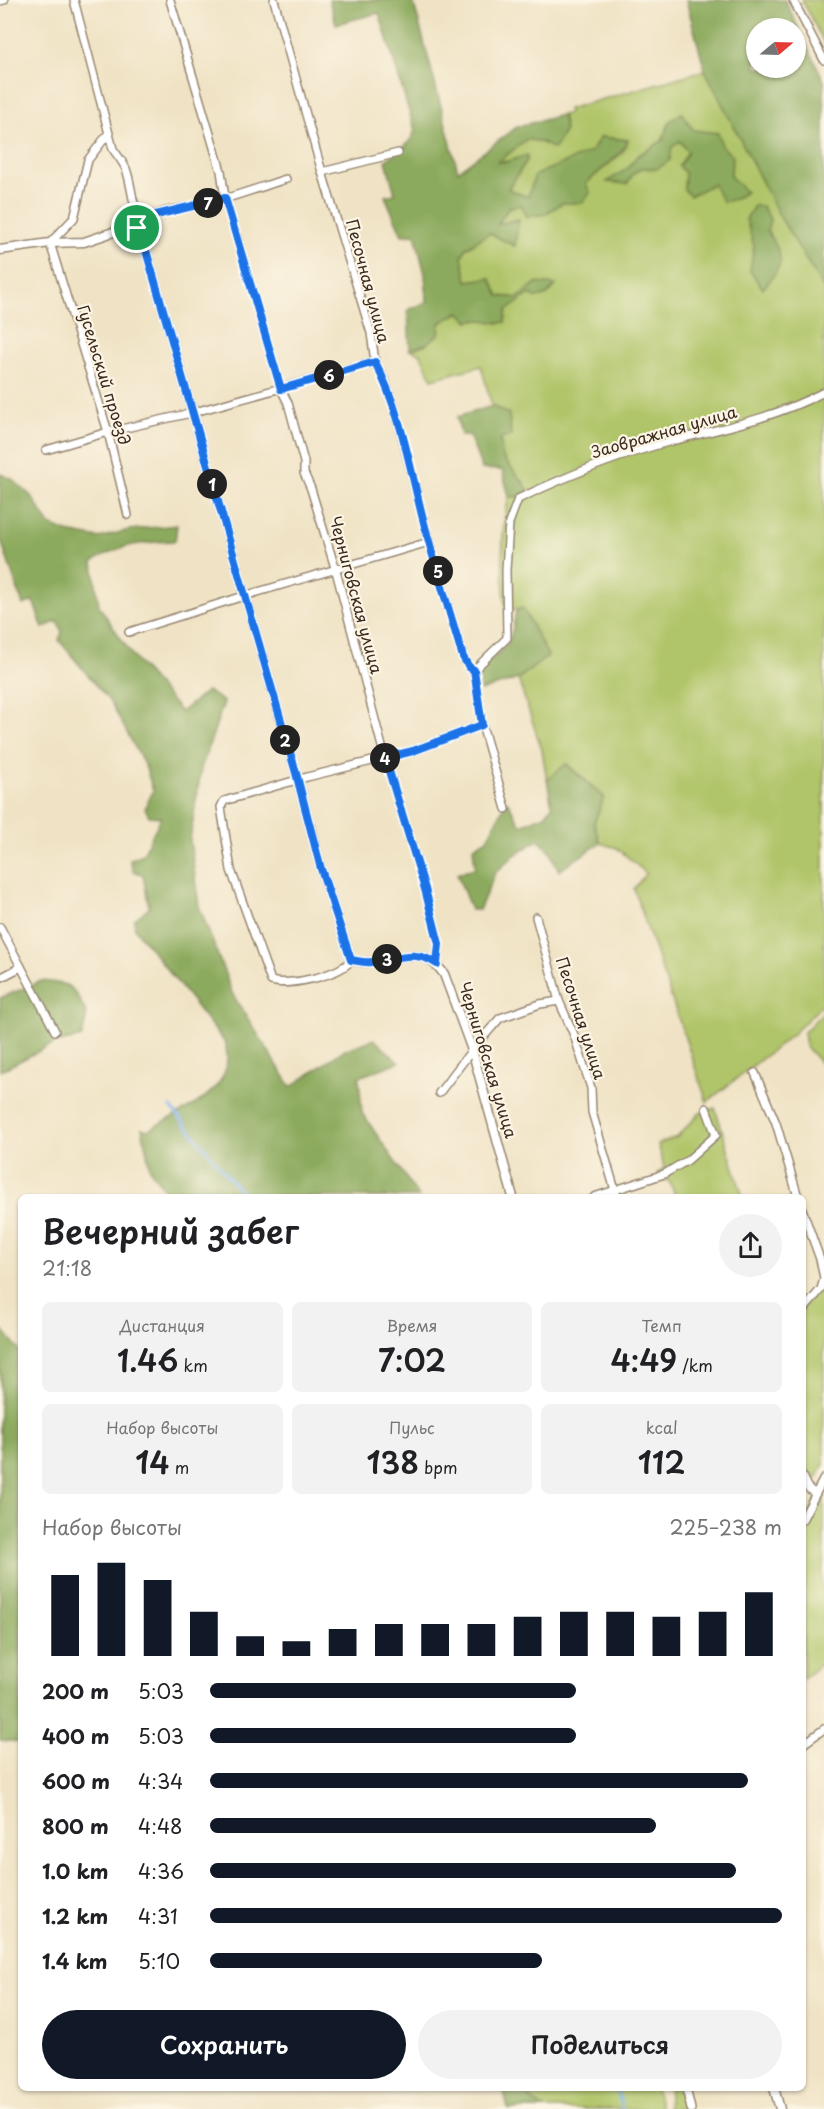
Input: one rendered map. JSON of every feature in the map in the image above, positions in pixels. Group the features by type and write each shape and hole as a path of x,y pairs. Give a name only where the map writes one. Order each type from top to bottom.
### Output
{"street":[{"path":"74,0 108,134 113,149 125,166 129,178 132,199 191,413 298,780 321,869 351,960"},
{"name":"Черниговская улица","path":"170,0 221,171 225,198 281,389 288,403 304,462 304,473 336,571 385,758 425,889 439,944 437,964 450,984 472,1050 512,1194"},
{"name":"Песочная улица","path":"273,0 371,333 375,362 395,409 429,542 463,657 469,667 474,670 482,725 506,809"},
{"path":"793,0 824,60"},
{"path":"51,243 74,218 88,160 108,134"},
{"path":"322,172 398,153"},
{"path":"3,250 51,243 84,242 140,224 166,212 209,203 286,179"},
{"name":"Гусельский проезд","path":"51,243 108,432 129,515"},
{"path":"46,450 375,362"},
{"name":"Заовражная улица","path":"474,670 507,638 506,570 509,523 518,499 614,458 764,418 800,405 824,392"},
{"path":"129,632 429,542"},
{"path":"351,960 347,966 313,979 278,984 271,981 231,870 221,807 224,801 413,751 482,725"},
{"name":"Песочная улица","path":"536,918 559,1000 574,1035 591,1088 592,1112 616,1194"},
{"path":"0,927 55,1031"},
{"path":"351,960 369,962 408,954 437,964"},
{"path":"0,978 21,967"},
{"path":"439,1093 500,1018 559,1000"},
{"path":"755,1073 776,1123 797,1194"},
{"path":"616,1194 664,1174 688,1160 716,1135 706,1108"},
{"path":"806,1220 820,1259 824,1279 821,1289 806,1307"},
{"path":"806,1512 824,1478"},
{"path":"806,1485 815,1494"},
{"path":"806,1742 824,1729"},
{"path":"687,2091 692,2109"},
{"path":"775,2091 780,2109"}],"green space":[{"path":"329,0 413,0 458,171 517,127 562,115 565,130 554,149 541,142 527,139 498,162 506,162 527,155 527,160 508,189 528,197 535,175 592,151 600,137 628,140 615,158 586,184 590,193 582,203 562,203 545,214 527,217 522,205 509,207 498,224 519,219 515,246 489,233 466,248 462,257 467,281 490,278 499,296 518,298 536,283 556,285 547,295 537,298 530,294 507,310 505,322 469,321 459,312 440,323 439,334 426,344 410,350 408,310 427,302 425,274 415,234 402,235 385,196 395,194 386,160 407,144 415,130 379,13 336,24"},
{"path":"686,0 785,0 794,18 746,18 746,78 806,78 806,44 824,81 824,289 780,217 705,70"},
{"path":"802,0 824,0 824,43"},
{"path":"705,70 780,217 824,289 824,1003 793,1034 707,1102 634,889 646,873 617,848 600,843 594,823 604,797 567,764 547,780 542,750 518,679 548,656 523,609 516,610 505,604 503,550 506,510 509,496 517,497 525,483 509,467 502,452 502,435 509,414 492,406 481,366 432,379 420,353 410,350 426,344 440,323 459,312 469,321 482,318 497,323 505,321 507,310 530,294 547,295 555,285 536,283 518,298 499,296 490,278 467,281 461,257 466,248 489,233 515,246 497,224 509,207 522,205 526,216 545,214 562,203 623,152 628,140 600,137 592,151 567,164 528,197 508,189 527,160 497,162 527,139 541,142 565,130 562,115 569,113 568,109"},
{"path":"682,113 693,130 718,133 722,146 733,157 730,176 746,192 735,199 723,202 713,184 690,196 684,189 685,173 679,166 688,152 680,141 672,147 670,160 657,169 641,168 633,174 627,184 607,182 629,167 637,156 662,141 670,121"},
{"path":"754,206 762,206 770,219 767,231 780,255 779,267 763,289 750,271 754,246 746,219"},
{"path":"492,406 509,414 511,436 500,439 503,458 529,490 517,497 509,496 502,470 482,469 469,435 461,435 457,417"},
{"path":"0,474 12,479 31,496 50,525 67,532 99,538 129,530 177,525 175,541 132,545 113,551 93,562 99,606 134,658 181,712 207,691 224,702 201,769 190,840 199,906 233,995 291,1087 344,1050 374,1039 399,1062 359,1077 362,1113 417,1194 167,1194 150,1169 142,1128 148,1130 182,1112 215,1088 226,1067 226,1044 135,929 134,920 149,907 143,875 133,871 130,860 143,854 161,817 149,816 145,808 153,791 146,768 111,703 59,640 62,632 57,621 43,628 33,601 23,605 0,538"},
{"path":"523,608 548,656 518,679 480,691 483,667 507,644 516,610"},
{"path":"566,764 604,797 594,823 600,843 559,871 549,850 538,840 515,855 495,873 479,910 471,910 457,874 475,868 473,848 487,839 507,801 521,825 545,815 552,806 547,780"},
{"path":"41,981 66,985 74,992 87,1014 82,1037 55,1043 0,1071 0,998"},
{"path":"824,1011 824,1066 806,1047 804,1032"},
{"path":"715,1108 742,1194 675,1194 669,1181 660,1179 658,1174 664,1167 658,1144 677,1137 700,1113"},
{"path":"824,1282 824,1465 815,1480 806,1476 806,1302"},
{"path":"0,1326 18,1349 18,1742 0,1740"},
{"path":"824,1485 824,1558 821,1583 824,1585 824,1661 806,1676 806,1521"},
{"path":"504,2091 528,2091 525,2094 544,2109 508,2109"},
{"path":"528,2091 657,2091 661,2109 544,2109 525,2094"},
{"path":"669,2091 683,2091 688,2109 668,2109"}],"waterway":[{"path":"171,1107 243,1194"},
{"path":"618,2091 622,2109"}],"route":[{"path":"225,198 281,389 375,362 385,381 395,409 429,542 463,657 469,667 474,670 482,725 474,730 413,751 385,758 425,889 439,944 437,964 408,954 369,962 351,960 321,869 296,773 141,233 137,228 142,220 152,216 225,198"}]}
